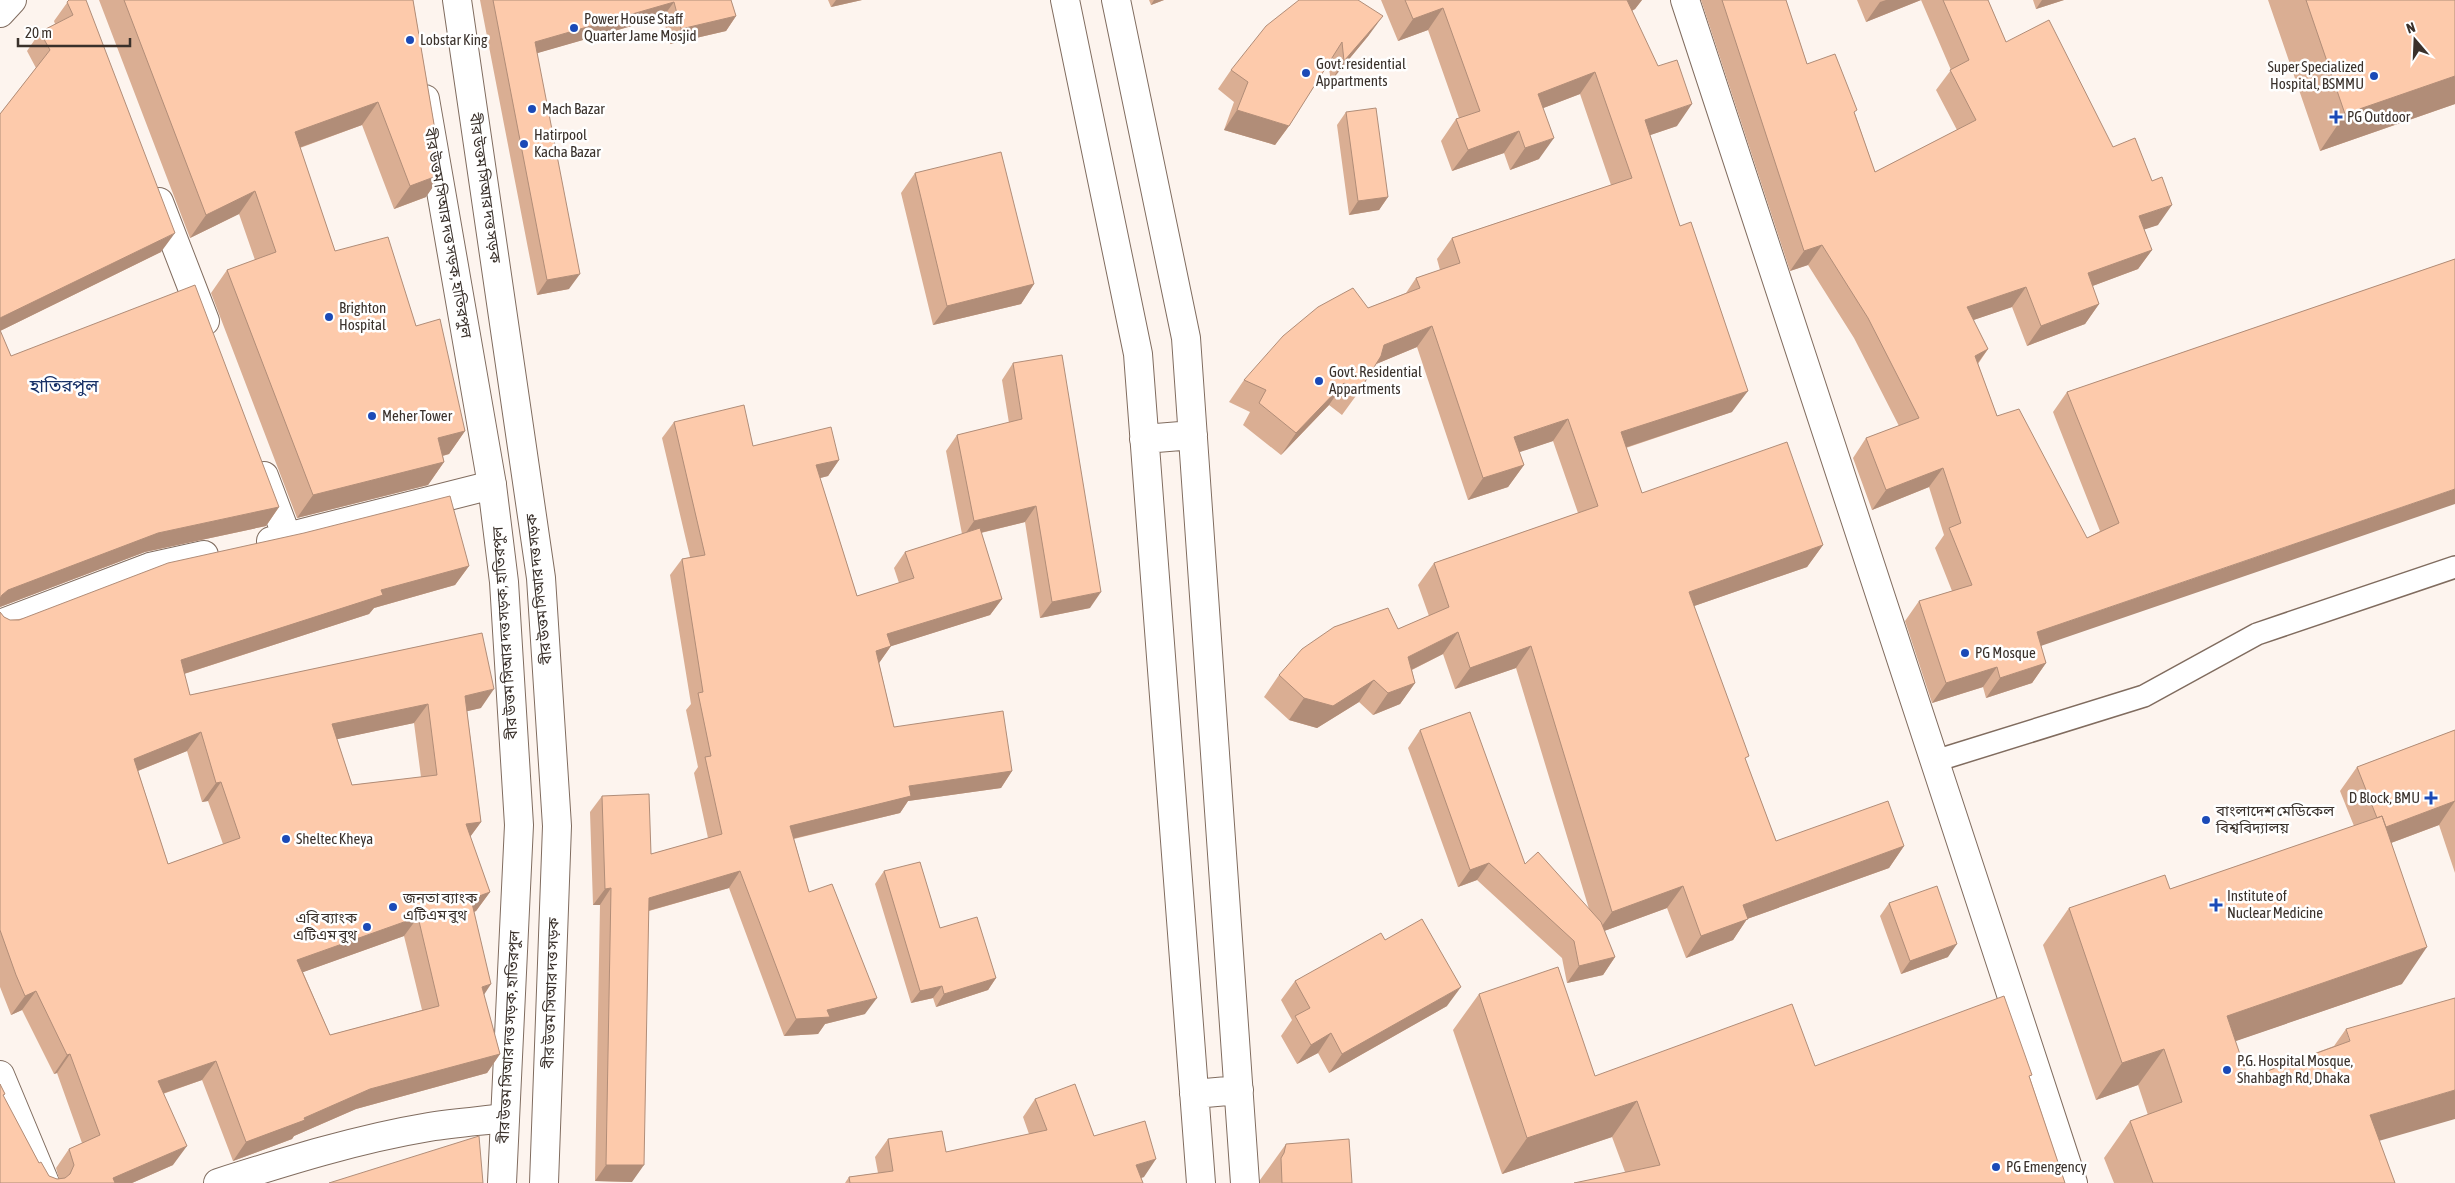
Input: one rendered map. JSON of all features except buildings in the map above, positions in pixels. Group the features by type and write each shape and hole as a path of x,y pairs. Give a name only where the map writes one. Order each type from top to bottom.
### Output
{"street":[{"name":"বীর উত্তম সিআর দত্ত সড়ক","path":"457,0 541,578 557,826 544,1183"},
{"path":"1065,0 1138,354 1201,1183"},
{"path":"1116,0 1186,338 1245,1183"},
{"path":"1686,0 2073,1183"},
{"name":"বীর উত্তম সিআর দত্ত সড়ক, হাতিরপুল","path":"420,70 492,485 504,582 518,825 502,1183"},
{"path":"149,176 213,343"},
{"path":"1144,439 1192,435"},
{"path":"255,454 287,537"},
{"path":"0,624 150,567 287,537 492,485"},
{"path":"512,710 549,706"},
{"path":"0,1075 45,1183"},
{"path":"1194,1094 1239,1090"},
{"path":"218,1183 280,1163 358,1142 430,1127 505,1118"}],"lane":[{"path":"1935,761 2144,696 2257,634 2455,567"}],"place":[{"name":"Power House Staff Quarter Jame Mosjid","path":"574,28"},
{"name":"Lobstar King","path":"410,40"},
{"name":"Govt. residential Appartments","path":"1306,73"},
{"name":"Super Specialized Hospital, BSMMU","path":"2374,76"},
{"name":"Mach Bazar","path":"532,109"},
{"name":"PG Outdoor","path":"2336,117"},
{"name":"Hatirpool Kacha Bazar","path":"524,144"},
{"name":"Brighton Hospital","path":"329,317"},
{"name":"Govt. Residential Appartments","path":"1319,381"},
{"name":"Meher Tower","path":"372,416"},
{"name":"PG Mosque","path":"1965,653"},
{"name":"D Block, BMU","path":"2431,798"},
{"name":"বাংলাদেশ মেডিকেল বিশ্ববিদ্যালয়","path":"2206,820"},
{"name":"Sheltec Kheya","path":"286,839"},
{"name":"Institute of Nuclear Medicine","path":"2216,905"},
{"name":"জনতা ব্যাংক এটিএম বুথ","path":"393,907"},
{"name":"এবি ব্যাংক এটিএম বুথ","path":"367,927"},
{"name":"P.G. Hospital Mosque, Shahbagh Rd, Dhaka","path":"2227,1070"},
{"name":"PG Emengency","path":"1996,1167"}],"district":[{"name":"হাতিরপুল","path":"64,386"}]}
